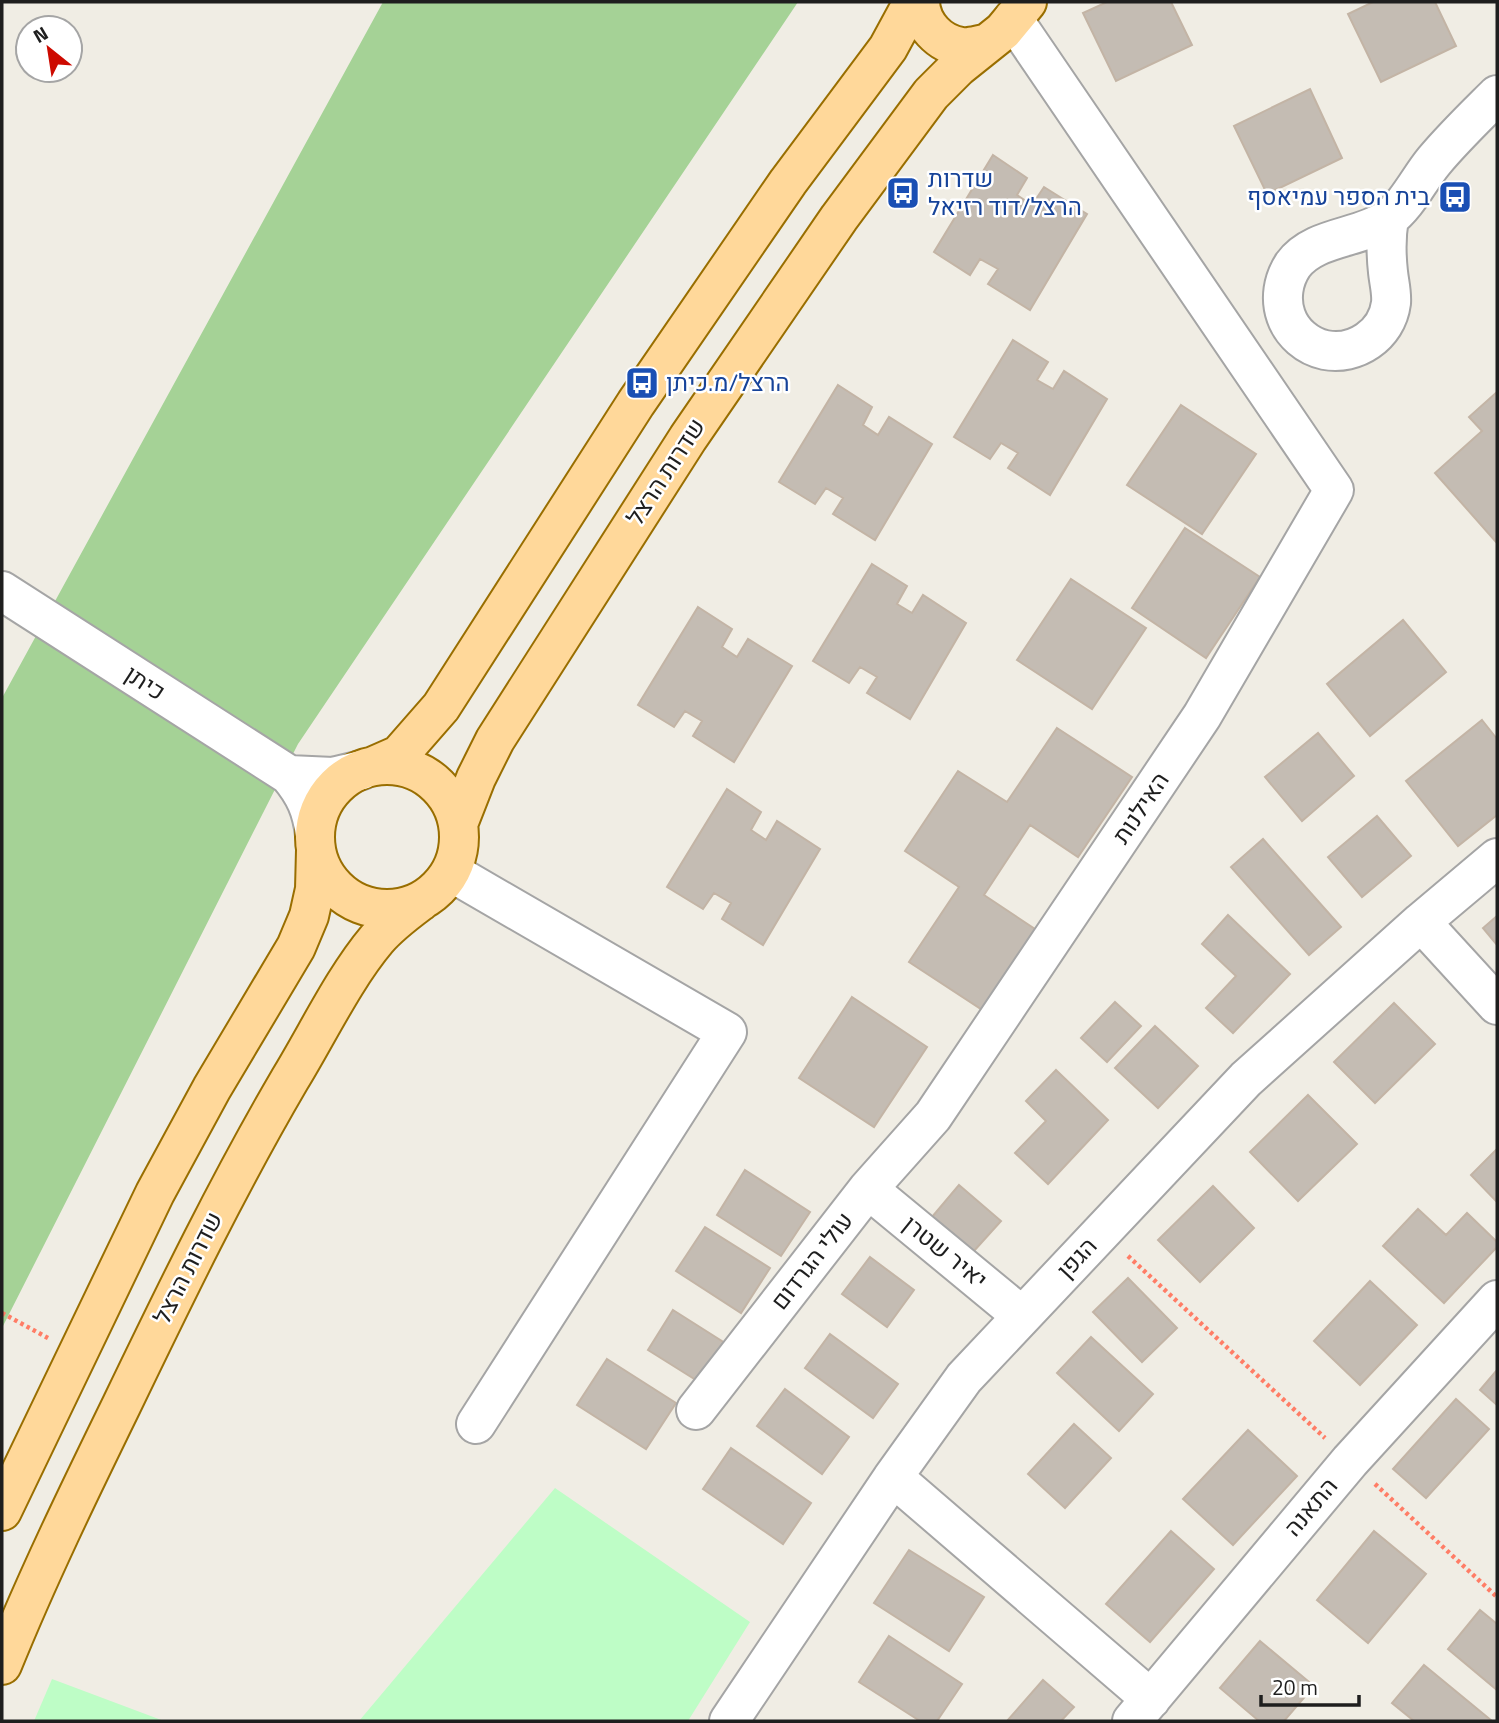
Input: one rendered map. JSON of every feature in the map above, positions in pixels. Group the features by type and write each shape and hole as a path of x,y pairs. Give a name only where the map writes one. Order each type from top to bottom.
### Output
{"main road":[{"path":"2,1511 155,1193 212,1088 296,947 309,916 315,889 315,843 319,814 328,795 343,780 399,755 441,707 636,403 788,182 888,48 913,2"},
{"path":"920,2 920,16 929,29 944,40 963,47 985,44"},
{"name":"שדרות הרצל","path":"458,824 495,740 688,438 839,218 931,94 1020,10"},
{"path":"315,843 323,871 337,889 355,903 377,909 399,909 421,901 438,889 451,872 459,849 458,824 450,802 437,785 419,772 397,766 368,768"},
{"name":"שדרות הרצל","path":"2,1665 62,1528 211,1221 352,975 376,940 421,901"}],"street":[{"name":"האילנות","path":"933,1116 1202,716 1334,490 1020,10"},
{"path":"1497,95 1434,161 1398,209 1445,173 1497,121"},
{"name":"כיתן","path":"2,591 289,775 303,792 312,814 315,843"},
{"path":"289,775 333,777 368,768"},
{"name":"הגפן","path":"729,1721 893,1477 964,1378 1246,1079 1497,858"},
{"path":"451,872 727,1032 476,1424"},
{"path":"1422,922 1497,1005"},
{"name":"עולי הגרדום","path":"696,1410 868,1189 933,1116"},
{"name":"יאיר שטרן","path":"868,1189 1022,1316"},
{"name":"התאנה","path":"1142,1710 1350,1461 1497,1300"},
{"path":"893,1477 1142,1710"}],"path":[{"path":"1102,1231 1497,1597"},
{"path":"2,1313 77,1353"}],"green space":[{"path":"383,2 798,2 298,744 2,1328 2,698"},
{"path":"555,1488 750,1622 688,1721 359,1721"},
{"path":"52,1679 164,1721 34,1721"}],"building":[{"path":"1107,2 1171,2 1192,45 1116,81 1083,13"},
{"path":"1373,2 1435,2 1456,46 1381,82 1348,14"},
{"path":"1310,89 1342,158 1267,194 1234,126"},
{"path":"993,155 1027,178 1017,195 1032,205 1044,187 1087,214 1030,310 988,284 998,269 980,259 970,275 934,252"},
{"path":"1013,340 1048,362 1037,380 1053,389 1064,371 1107,399 1050,495 1008,468 1018,453 1001,443 990,459 954,437"},
{"path":"838,385 872,407 863,425 878,435 889,417 932,444 875,540 833,514 843,498 826,488 815,504 779,482"},
{"path":"1497,392 1497,543 1435,473 1482,431 1469,417"},
{"path":"1181,405 1256,454 1202,534 1127,485"},
{"path":"1185,528 1260,577 1206,658 1132,608"},
{"path":"872,564 907,586 897,604 912,613 923,595 966,623 910,719 867,693 877,677 860,667 849,683 813,661"},
{"path":"1071,579 1146,628 1092,709 1017,660"},
{"path":"698,607 732,629 722,647 737,657 748,639 792,666 734,762 693,736 702,721 685,711 674,727 638,705"},
{"path":"1403,620 1446,672 1370,736 1327,684"},
{"path":"1482,720 1497,739 1497,815 1458,846 1406,781"},
{"path":"1057,728 1132,777 1078,857 1030,825 984,895 1038,931 984,1011 909,962 959,887 905,851 958,771 1007,802"},
{"path":"1318,733 1354,776 1302,821 1265,777"},
{"path":"727,789 761,812 751,830 766,840 777,821 820,849 763,945 722,919 731,903 714,893 703,909 667,887"},
{"path":"1377,816 1411,856 1362,897 1328,857"},
{"path":"1263,839 1341,927 1309,955 1231,867"},
{"path":"1228,915 1290,974 1233,1033 1206,1008 1236,976 1202,944"},
{"path":"1497,916 1497,945 1483,928"},
{"path":"852,997 927,1047 874,1127 799,1078"},
{"path":"1115,1002 1141,1026 1107,1062 1081,1038"},
{"path":"1394,1003 1435,1044 1375,1103 1334,1062"},
{"path":"1155,1026 1198,1066 1158,1108 1115,1068"},
{"path":"1056,1070 1108,1120 1048,1184 1015,1153 1046,1121 1026,1101"},
{"path":"1308,1095 1357,1144 1298,1201 1250,1152"},
{"path":"1497,1149 1497,1202 1471,1175"},
{"path":"745,1170 810,1212 781,1256 717,1215"},
{"path":"959,1185 1001,1221 973,1252 932,1217"},
{"path":"1213,1186 1254,1228 1200,1282 1158,1240"},
{"path":"1418,1209 1446,1235 1467,1213 1497,1242 1497,1247 1444,1303 1383,1246"},
{"path":"705,1227 770,1268 741,1313 676,1271"},
{"path":"870,1257 914,1290 887,1327 842,1294"},
{"path":"1128,1278 1177,1328 1142,1362 1093,1312"},
{"path":"1370,1281 1417,1325 1360,1385 1314,1341"},
{"path":"673,1310 725,1343 699,1382 648,1350"},
{"path":"830,1334 898,1384 873,1418 805,1368"},
{"path":"1091,1337 1153,1394 1119,1431 1057,1373"},
{"path":"607,1359 676,1403 646,1449 577,1405"},
{"path":"1497,1370 1497,1405 1480,1390"},
{"path":"785,1389 849,1437 822,1474 757,1426"},
{"path":"1456,1399 1489,1429 1426,1498 1393,1469"},
{"path":"1074,1424 1111,1458 1065,1508 1028,1474"},
{"path":"1248,1430 1297,1476 1233,1545 1183,1499"},
{"path":"731,1448 811,1503 783,1544 703,1489"},
{"path":"1171,1531 1214,1569 1150,1642 1106,1604"},
{"path":"1374,1531 1426,1574 1368,1643 1317,1600"},
{"path":"909,1550 984,1597 949,1651 874,1603"},
{"path":"1480,1610 1497,1624 1497,1690 1448,1649"},
{"path":"889,1636 962,1684 937,1721 920,1721 859,1682"},
{"path":"1260,1641 1314,1686 1284,1721 1259,1721 1220,1688"},
{"path":"1424,1665 1492,1721 1414,1721 1392,1703"},
{"path":"1043,1680 1074,1707 1061,1721 1007,1721"}],"place":[{"name":"שדרות הרצל/דוד רזיאל","path":"903,193"},
{"name":"בית הספר עמיאסף","path":"1455,197"},
{"name":"הרצל/מ.כיתן","path":"642,383"}]}
